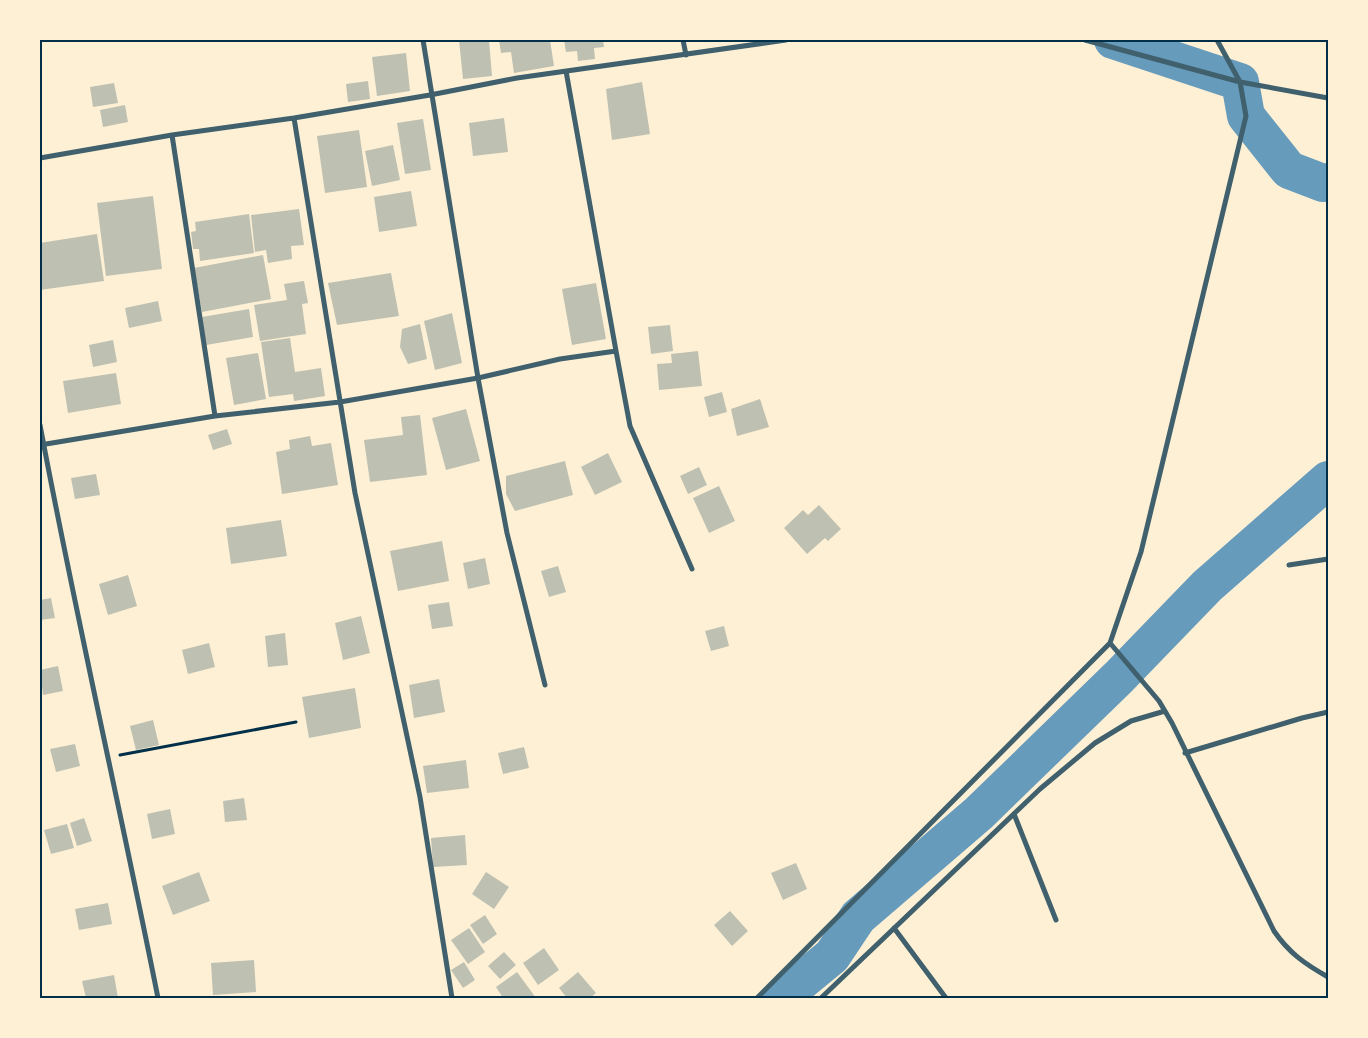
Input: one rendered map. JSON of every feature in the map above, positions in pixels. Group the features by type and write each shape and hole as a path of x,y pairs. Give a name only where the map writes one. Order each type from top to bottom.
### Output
{"street":[{"path":"423,40 430,95 478,378 507,533 545,685"},
{"path":"683,40 686,55"},
{"path":"40,158 172,135 294,118 566,71 786,40"},
{"path":"1085,40 1240,82 1328,98"},
{"path":"758,998 1110,643 1141,552 1246,116 1240,82 1216,40"},
{"path":"566,71 630,426 692,569"},
{"path":"294,118 355,493 420,797 452,998"},
{"path":"172,135 215,416"},
{"path":"42,444 215,416 340,402 478,378 560,359 616,351"},
{"path":"40,425 42,444 66,563 109,757 158,998"},
{"path":"1289,565 1328,559"},
{"path":"1110,643 1165,711 1274,931 1286,949 1297,958 1328,976"},
{"path":"821,998 1014,814 1094,743 1131,721 1165,711"},
{"path":"1185,753 1328,712"},
{"path":"1014,814 1056,920"},
{"path":"894,928 946,998"}],"path":[{"path":"109,757 296,722"}],"building":[{"path":"459,40 489,40 492,76 463,79"},
{"path":"499,40 550,40 554,66 514,73 511,52 501,53"},
{"path":"564,40 603,40 604,47 594,48 595,59 578,61 577,51 566,52"},
{"path":"406,53 410,91 377,96 372,57"},
{"path":"368,81 370,99 348,102 346,84"},
{"path":"642,82 650,134 612,140 606,89"},
{"path":"114,83 118,103 93,107 90,87"},
{"path":"125,105 128,122 103,127 100,110"},
{"path":"504,118 508,152 473,156 469,123"},
{"path":"423,119 431,170 405,174 397,123"},
{"path":"359,130 367,187 325,193 317,136"},
{"path":"393,145 400,180 372,186 365,151"},
{"path":"411,191 417,226 379,232 374,197"},
{"path":"153,196 162,269 106,276 97,203"},
{"path":"299,209 304,245 291,246 292,259 268,263 266,250 255,252 251,215"},
{"path":"249,214 254,253 200,261 199,249 193,249 191,232 196,231 195,222"},
{"path":"97,234 104,281 40,290 40,243"},
{"path":"263,255 271,299 202,312 194,268"},
{"path":"391,273 399,316 337,325 328,283"},
{"path":"304,281 308,303 302,304 306,334 260,341 254,305 287,300 284,284"},
{"path":"596,283 606,339 572,345 562,289"},
{"path":"158,301 162,321 129,328 125,308"},
{"path":"249,309 253,337 206,345 202,317"},
{"path":"452,313 462,363 435,370 424,321"},
{"path":"420,324 427,359 408,364 400,347 402,329"},
{"path":"670,325 673,351 651,354 648,327"},
{"path":"290,338 295,372 321,368 325,396 294,401 293,394 269,397 261,342"},
{"path":"113,340 117,362 93,367 89,345"},
{"path":"698,351 702,386 659,390 657,364 672,363 671,354"},
{"path":"258,353 266,399 234,405 226,358"},
{"path":"116,373 121,404 68,413 63,381"},
{"path":"722,392 727,412 709,417 704,397"},
{"path":"760,399 769,427 737,436 731,409"},
{"path":"466,409 480,461 446,470 432,418"},
{"path":"420,415 427,475 370,482 364,440 403,435 401,417"},
{"path":"227,429 232,444 213,450 208,435"},
{"path":"310,436 312,446 331,443 338,485 282,494 276,452 290,449 289,440"},
{"path":"608,453 622,482 595,495 581,467"},
{"path":"565,461 573,495 515,511 506,494 506,476"},
{"path":"699,467 707,485 688,494 680,476"},
{"path":"96,474 100,495 75,499 71,478"},
{"path":"719,486 735,521 709,533 693,498"},
{"path":"819,505 841,529 828,541 825,538 807,554 784,528 803,510 808,515"},
{"path":"281,520 287,556 231,564 226,528"},
{"path":"442,541 449,581 398,591 390,551"},
{"path":"485,558 490,584 468,589 463,563"},
{"path":"558,566 566,592 549,597 541,571"},
{"path":"128,575 137,606 108,615 99,584"},
{"path":"51,598 55,618 40,620 40,600"},
{"path":"449,602 453,626 432,629 428,605"},
{"path":"361,616 370,653 343,660 335,623"},
{"path":"724,626 729,646 711,651 705,631"},
{"path":"285,633 288,665 268,667 265,636"},
{"path":"209,643 215,667 188,674 182,650"},
{"path":"58,666 63,691 43,695 40,670"},
{"path":"439,679 445,712 414,718 409,685"},
{"path":"355,688 361,728 309,738 302,697"},
{"path":"153,720 159,745 136,750 130,726"},
{"path":"75,744 80,766 56,772 50,749"},
{"path":"524,747 529,768 503,774 498,753"},
{"path":"466,760 469,788 427,793 423,766"},
{"path":"244,798 247,820 225,822 223,801"},
{"path":"170,809 175,834 152,839 147,814"},
{"path":"84,818 92,841 77,846 70,823"},
{"path":"67,824 74,848 51,854 44,830"},
{"path":"465,835 467,865 433,867 431,838"},
{"path":"796,863 807,889 783,900 771,873"},
{"path":"199,872 210,901 173,915 162,886"},
{"path":"486,872 509,887 494,909 472,894"},
{"path":"108,903 112,924 79,930 75,909"},
{"path":"730,911 748,931 732,946 714,925"},
{"path":"485,915 497,934 483,944 470,925"},
{"path":"469,928 485,952 468,964 451,940"},
{"path":"544,948 559,970 538,985 523,963"},
{"path":"504,952 516,965 500,979 488,966"},
{"path":"254,960 256,992 213,995 211,963"},
{"path":"464,962 475,980 463,988 451,970"},
{"path":"517,972 536,998 503,998 496,987"},
{"path":"578,972 596,993 590,998 567,998 559,988"},
{"path":"114,975 118,998 86,998 82,981"}],"waterway":[{"path":"1113,40 1240,82 1246,116 1289,170 1323,183 1328,182"},
{"path":"781,998 832,956 858,917 979,813 1119,677 1207,586 1328,480"}]}
